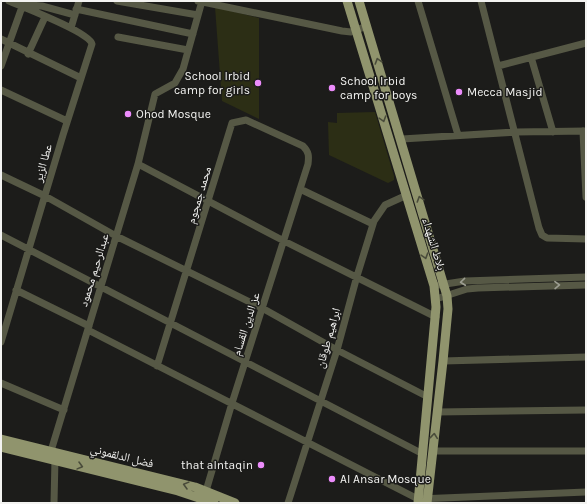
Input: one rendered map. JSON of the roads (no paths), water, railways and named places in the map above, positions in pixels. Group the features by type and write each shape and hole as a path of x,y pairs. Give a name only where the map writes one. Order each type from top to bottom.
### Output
{"main road":[{"name":"بلاط الشهداء","path":"346,1 407,195 434,286 436,298 436,317 422,453 423,501"},
{"path":"360,1 445,284 447,296 448,309 433,451 423,501"},
{"name":"فضل الدلقموني","path":"1,439 214,503"},
{"name":"فضل الدلقموني","path":"1,447 53,455 206,491 236,503"}],"street":[{"path":"15,4 70,28 79,1"},
{"path":"117,1 198,15"},
{"path":"118,37 188,50 198,15 200,1 342,31 356,31 367,26"},
{"path":"418,1 458,135"},
{"path":"481,1 542,235 555,239 586,239"},
{"path":"15,4 42,6 193,34"},
{"path":"1,66 9,43 15,4"},
{"path":"28,54 45,17"},
{"name":"عطا الزير","path":"1,342 92,42 70,28"},
{"path":"1,39 28,54 81,78"},
{"path":"498,66 586,43"},
{"name":"عبدالرحيم محمود","path":"54,503 53,455 64,410 138,164 155,94 158,91 169,88 176,83 183,69 188,50"},
{"path":"531,58 553,132"},
{"path":"1,90 67,121"},
{"name":"محمد جمجوم","path":"157,366 232,123 246,120 303,146 308,150 308,164"},
{"path":"402,139 516,132 584,131 586,197"},
{"path":"138,164 284,241 357,276 436,317"},
{"name":"عز الدين القسام","path":"206,491 232,403 308,164"},
{"path":"1,176 45,196 116,236 188,269 337,350 428,397"},
{"path":"300,188 373,224"},
{"name":"ابراهيم طوقان","path":"288,503 337,350 373,224 379,211 385,205 407,195"},
{"path":"1,235 422,453"},
{"path":"434,286 465,281 586,277"},
{"path":"436,298 467,289 478,288 586,285"},
{"path":"16,290 157,366 423,501 586,492"},
{"path":"443,361 586,357"},
{"path":"1,383 64,410"},
{"path":"437,412 586,410"},
{"path":"433,451 586,451"}],"place":[{"name":"School Irbid camp for girls","path":"258,83"},
{"name":"School Irbid camp for boys","path":"332,88"},
{"name":"Mecca Masjid","path":"459,92"},
{"name":"Ohod Mosque","path":"128,114"},
{"name":"that alntaqin","path":"261,465"},
{"name":"Al Ansar Mosque","path":"332,479"}]}
